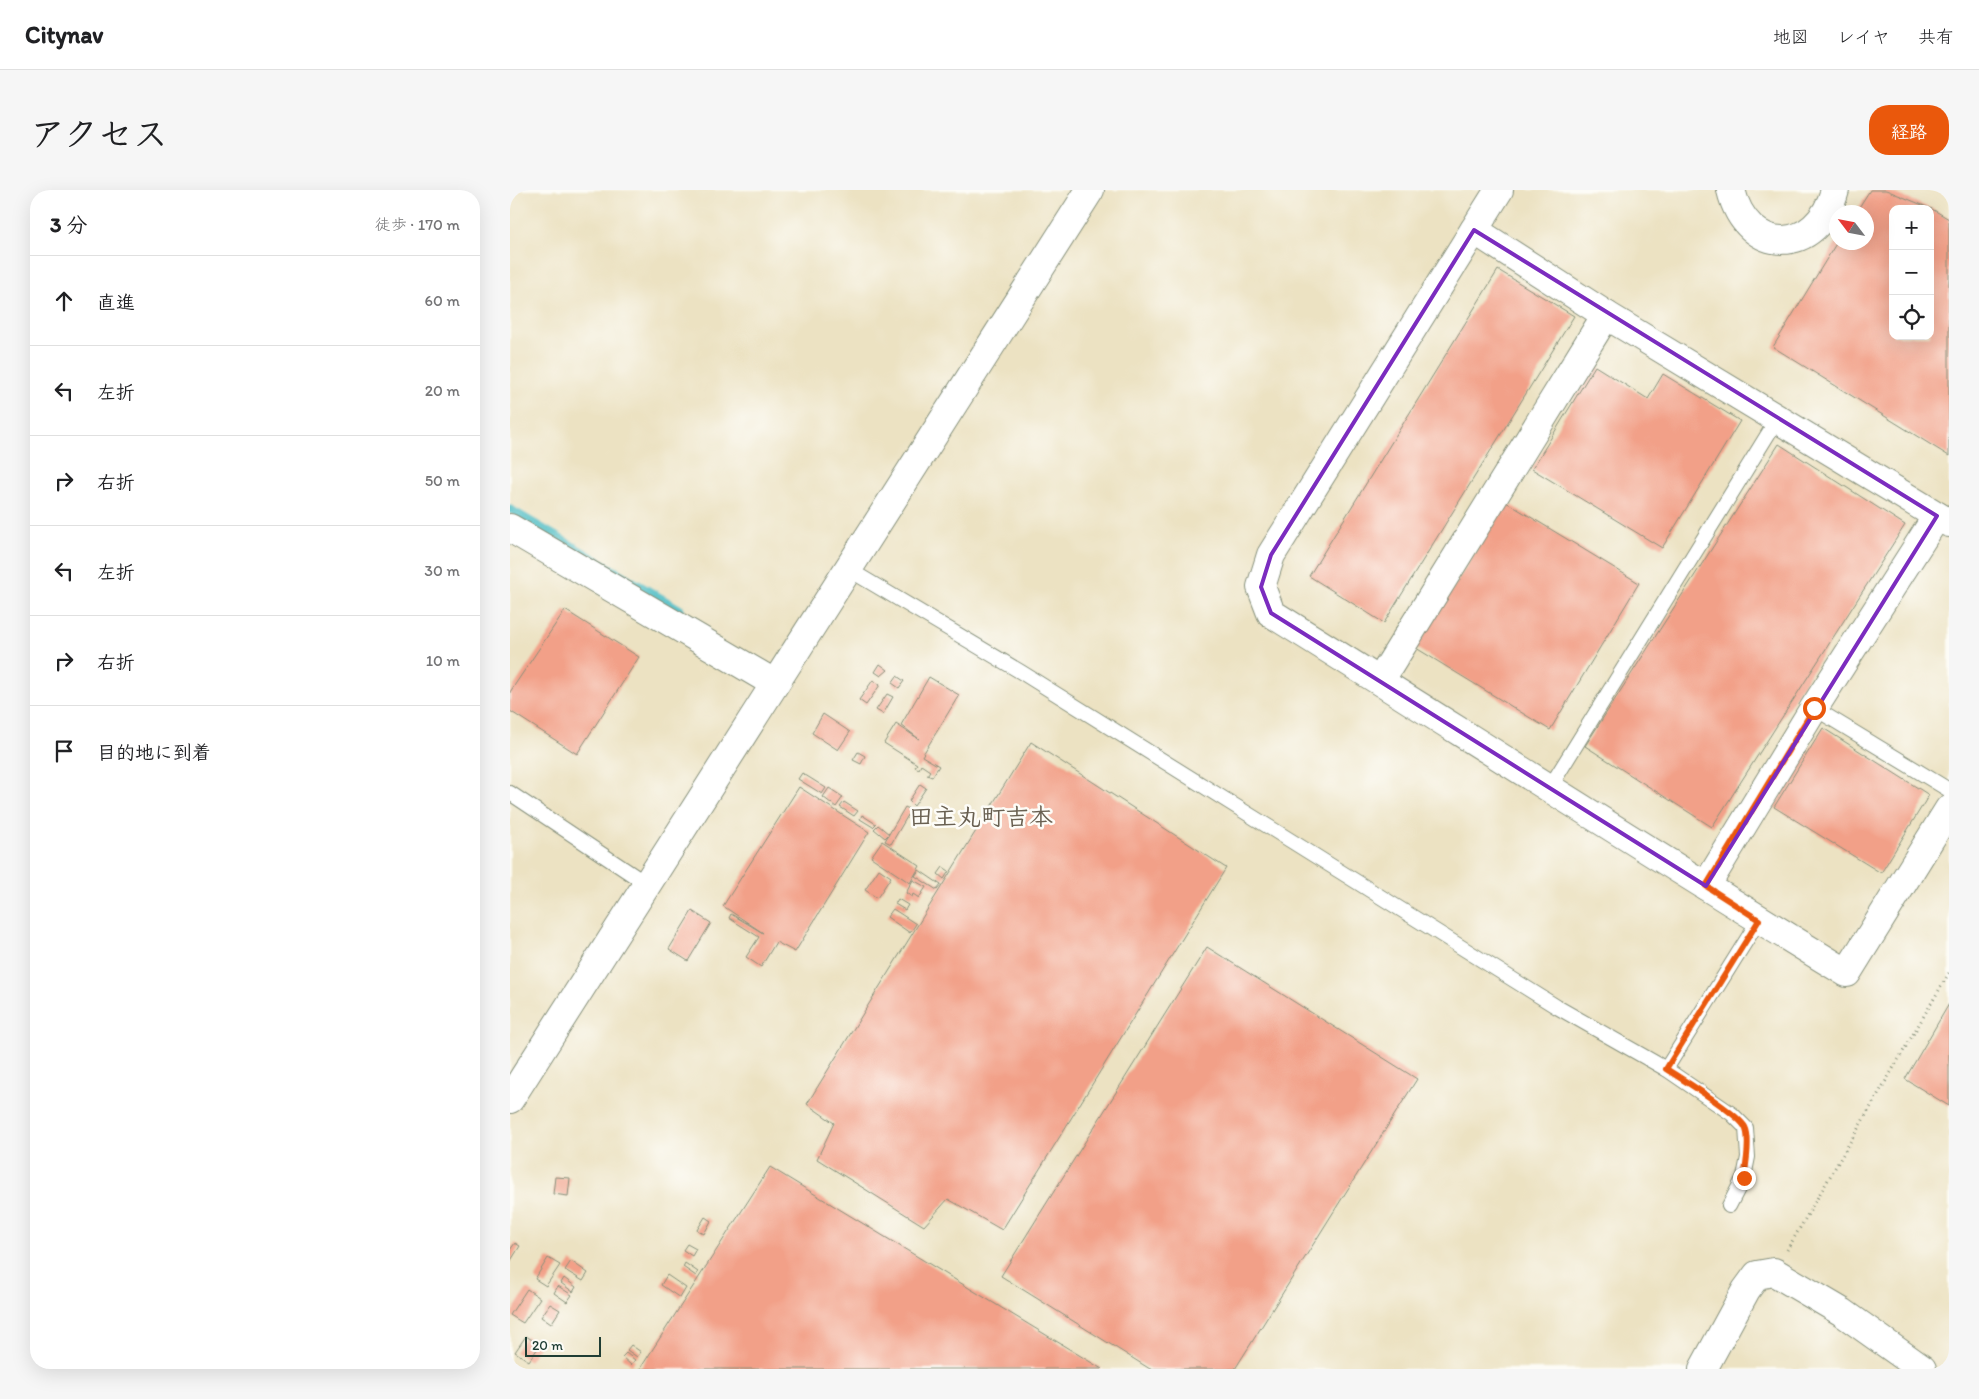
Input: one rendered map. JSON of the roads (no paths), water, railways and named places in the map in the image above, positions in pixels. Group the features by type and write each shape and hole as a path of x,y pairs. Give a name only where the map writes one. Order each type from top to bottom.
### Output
{"street":[{"path":"510,1099 1090,190"},
{"path":"1499,190 1271,555 1261,587 1271,613 1759,920 1847,973 1949,809"},
{"path":"1731,190 1739,214 1750,227 1770,237 1784,241 1802,236 1816,225 1828,209 1835,190"},
{"path":"1474,230 1606,315 1943,520 1814,708 1706,886"},
{"path":"1380,681 1606,315"},
{"path":"510,528 774,683"},
{"path":"1703,1369 1746,1290 1757,1275 1774,1272 1842,1312 1922,1369"}],"lane":[{"path":"1550,787 1778,418"},
{"path":"848,569 1021,672 1557,1007 1666,1069 1732,1114 1746,1128 1748,1157 1744,1178 1729,1206"},
{"path":"1814,708 1949,790"},
{"path":"510,793 648,885"},
{"path":"1666,1069 1759,920"}],"waterway":[{"path":"510,509 680,609"}],"district":[{"name":"田主丸町吉本","path":"981,816"}]}
